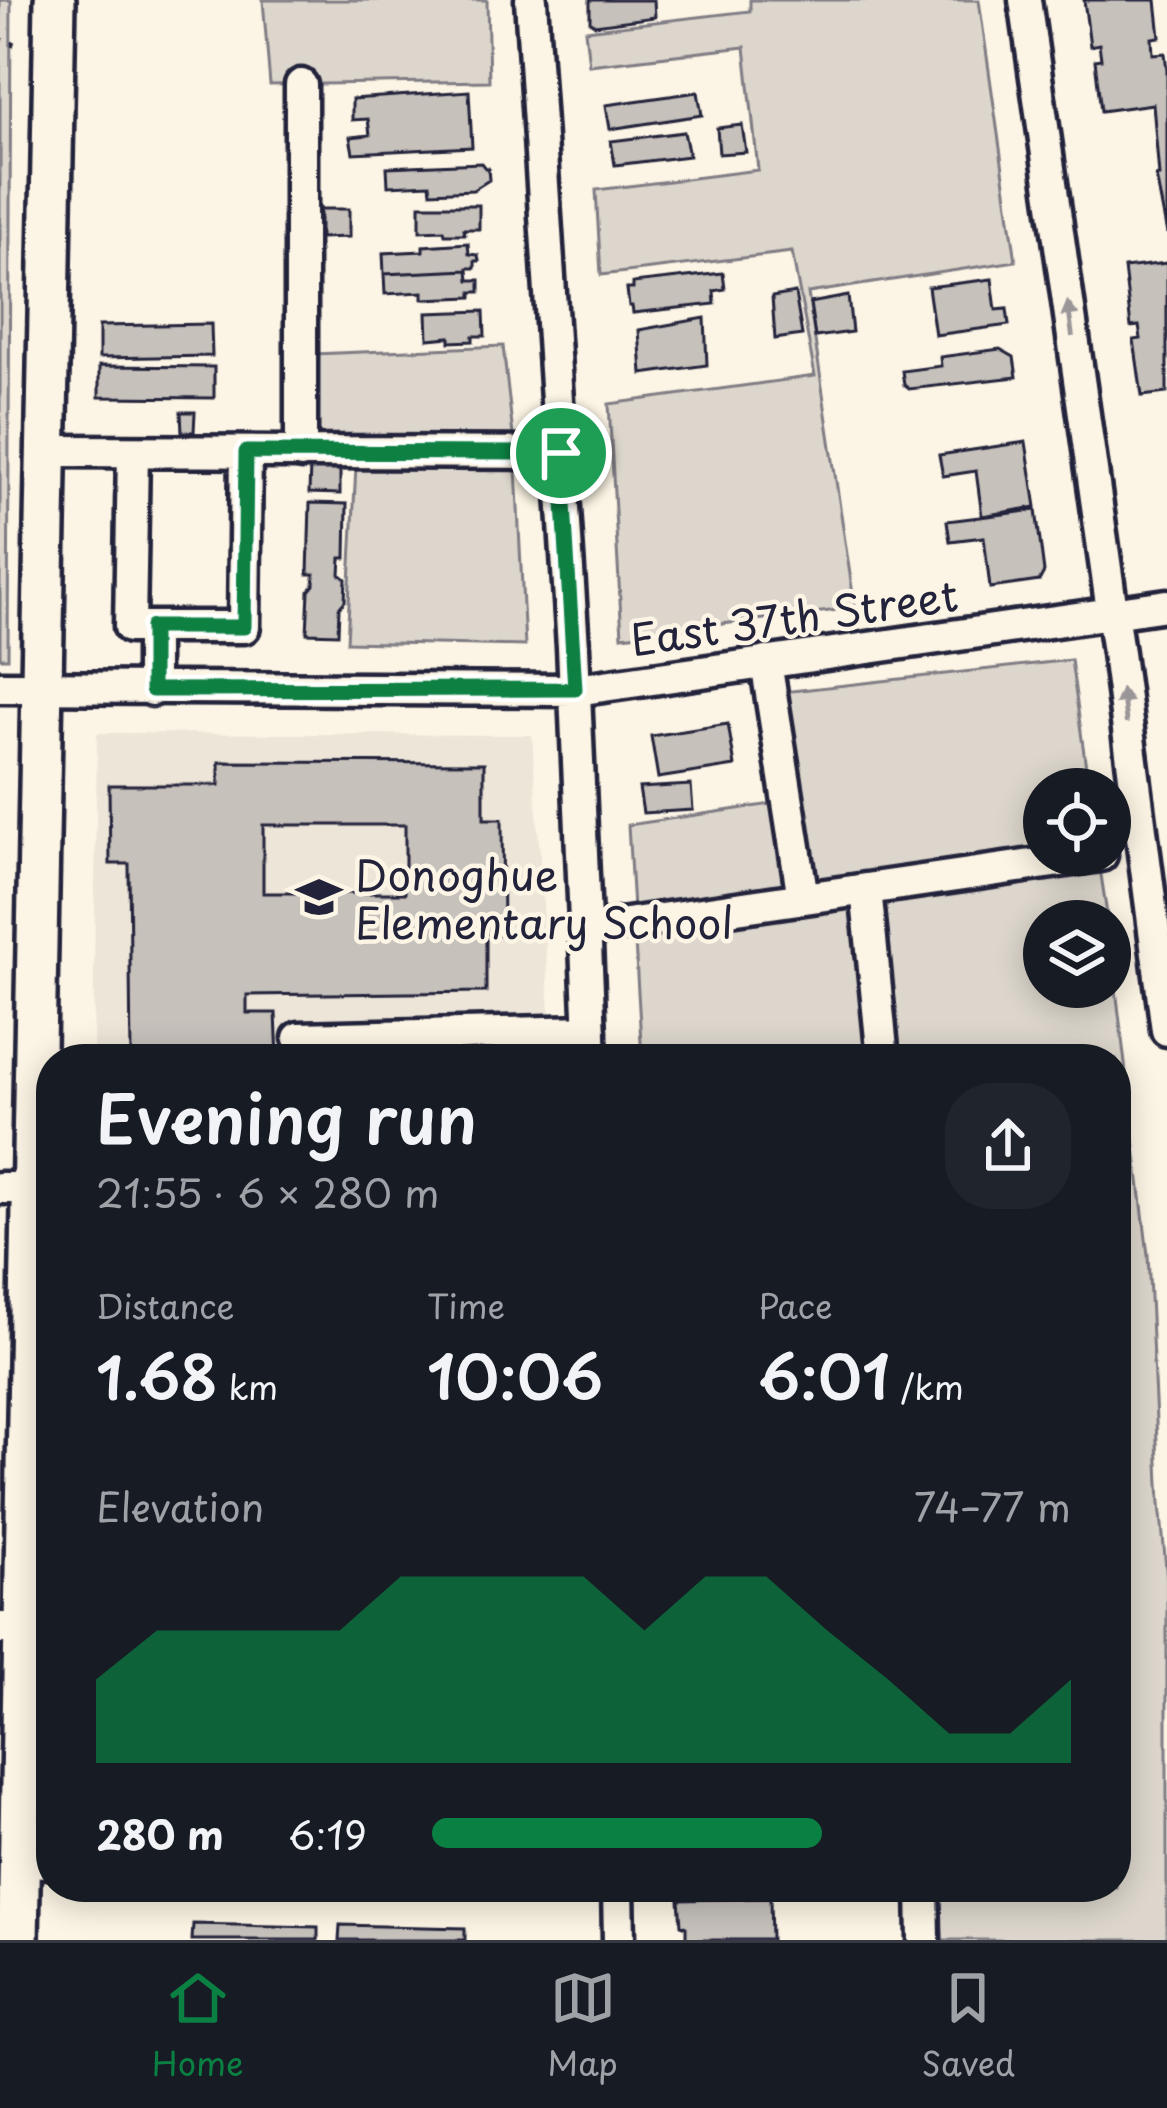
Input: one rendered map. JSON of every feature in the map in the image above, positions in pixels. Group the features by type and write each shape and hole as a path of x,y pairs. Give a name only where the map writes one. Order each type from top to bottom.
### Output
{"main road":[{"path":"36,1271 16,1188 42,688 55,0"},
{"path":"17,1940 35,1862 25,1628 36,1397"}],"street":[{"path":"531,0 575,689 590,1044"},
{"path":"1025,0 1167,1030"},
{"path":"301,85 302,453"},
{"path":"46,451 561,453"},
{"path":"133,452 130,627 244,627 246,452"},
{"name":"East 37th Street","path":"0,688 575,689 1167,605"},
{"path":"152,627 152,690"},
{"path":"766,662 803,898"},
{"path":"1131,851 1144,849"},
{"path":"585,930 1023,866"},
{"path":"866,890 881,1044"},
{"path":"299,1038 548,1044"},
{"path":"618,1902 619,1940"},
{"path":"923,1902 924,1940"}],"path":[{"path":"0,40 16,44"}],"shaded area":[{"path":"0,0 11,0 8,658 0,658"},
{"path":"263,0 487,0 489,81 270,85"},
{"path":"750,0 979,0 1016,261 808,293 855,608 622,636 609,404 815,376 792,252 601,275 596,190 758,170 745,47 589,65 585,30 750,11"},
{"path":"503,346 514,444 315,440 314,354"},
{"path":"356,466 516,468 525,646 347,642"},
{"path":"1071,660 1086,768 1023,768 1023,876 1101,876 1105,900 1023,900 1023,1008 1118,1008 1123,1044 641,1044 628,825 799,800 782,692"},
{"name":"Donoghue Elementary School","path":"97,733 532,735 552,1044 93,1044"},
{"path":"1131,1114 1148,1255 1167,1579 1167,1940 942,1940 941,1902 1131,1902"}],"building":[{"path":"590,0 654,0 655,17 595,25 590,21"},
{"path":"1084,0 1156,0 1160,37 1152,38 1153,54 1165,53 1167,70 1167,234 1156,176 1153,104 1101,111 1095,60 1101,59 1099,44 1090,46"},
{"path":"469,91 472,147 353,153 350,137 370,135 368,119 352,120 352,99"},
{"path":"698,92 702,115 610,129 606,105"},
{"path":"742,125 746,152 719,154 717,128"},
{"path":"684,132 689,156 615,165 611,141"},
{"path":"481,163 488,168 489,180 473,190 431,192 430,184 388,186 387,167"},
{"path":"420,205 479,205 479,229 464,229 465,234 420,231"},
{"path":"320,209 349,209 349,237 320,238"},
{"path":"468,243 469,254 478,255 475,268 384,274 383,253"},
{"path":"1167,263 1167,393 1142,396 1134,340 1141,339 1139,326 1131,327 1124,268"},
{"path":"468,270 469,280 480,280 480,292 472,292 472,297 423,299 423,292 385,294 384,274"},
{"path":"723,273 725,289 714,291 715,304 633,313 629,306 627,289 633,289 633,283"},
{"path":"992,279 996,310 1007,309 1009,325 935,335 928,287"},
{"path":"795,293 802,335 775,339 772,297"},
{"path":"848,296 852,332 815,337 810,303"},
{"path":"484,311 485,336 473,336 473,341 428,339 427,313"},
{"path":"705,318 707,365 642,374 639,330"},
{"path":"211,324 212,356 99,358 99,326"},
{"path":"1000,349 1014,357 1017,377 909,389 904,385 902,371 941,366 940,357"},
{"path":"99,366 214,367 214,398 99,397"},
{"path":"181,412 195,412 194,432 182,432"},
{"path":"1026,442 1036,507 982,516 976,471 943,476 939,455"},
{"path":"310,466 340,467 340,494 309,493"},
{"path":"310,503 347,504 346,558 341,558 340,574 346,579 345,601 339,608 338,634 307,633 309,591 314,585 314,574 308,574"},
{"path":"1036,510 1044,572 1039,581 990,588 984,537 950,541 947,521"},
{"path":"728,724 735,766 658,778 651,736"},
{"path":"219,762 484,763 484,819 502,819 503,935 486,935 486,992 247,995 247,1013 276,1013 277,1044 131,1044 129,864 110,864 109,785 219,785","holes":["263,825 405,825 405,893 263,893"]},
{"path":"691,785 693,810 643,813 639,788"},
{"path":"679,1902 770,1902 771,1940 686,1940 686,1927 681,1925"},
{"path":"193,1924 318,1927 318,1940 192,1940"},
{"path":"340,1925 465,1928 465,1940 339,1940"}],"place":[{"name":"Donoghue Elementary School","path":"319,897"}],"route":[{"path":"246,452 561,453 575,689 152,690 152,627 244,627 246,452"}]}
